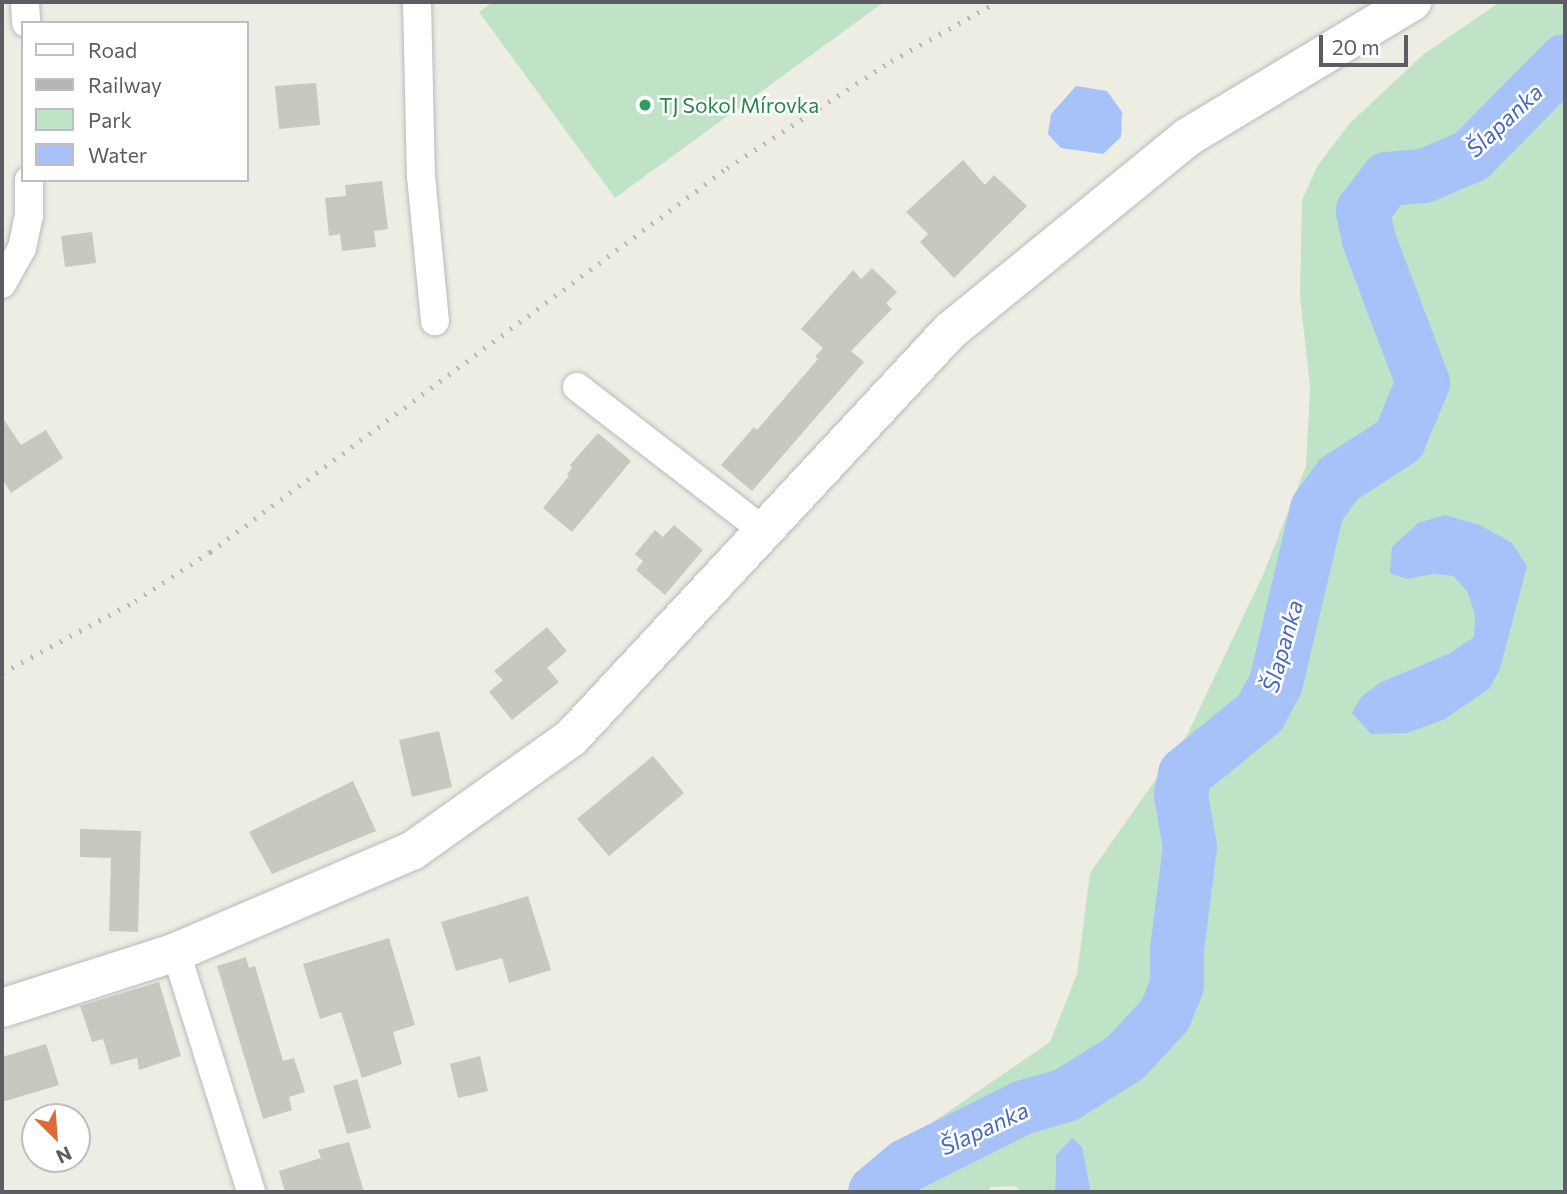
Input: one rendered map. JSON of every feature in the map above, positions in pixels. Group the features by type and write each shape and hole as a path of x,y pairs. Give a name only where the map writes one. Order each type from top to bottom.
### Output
{"street":[{"path":"25,2 26,21"},
{"path":"417,2 421,176 436,321"},
{"path":"2,1008 176,952 412,852 571,738 950,331 1188,137 1412,2"},
{"path":"2,284 22,248 29,216 29,182"},
{"path":"577,387 765,532"},
{"path":"176,952 251,1192"}],"green space":[{"name":"TJ Sokol Mírovka","path":"493,2 884,2 615,198 479,12"},
{"path":"1500,2 1565,2 1565,1192 1091,1192 1082,1148 1056,1155 1055,1192 1020,1192 1016,1186 990,1187 989,1192 875,1192 933,1122 1050,1042 1077,974 1090,873 1187,735 1263,575 1306,466 1310,387 1300,296 1302,200 1318,165 1349,124 1424,54","holes":["1527,567 1407,733 1381,682 1448,654 1474,637 1475,616 1467,591 1453,576 1433,574"]}],"water":[{"path":"1076,86 1107,91 1122,112 1121,137 1103,154 1061,148 1048,134 1051,114"},
{"path":"1445,515 1480,525 1512,543 1527,566 1500,669 1489,689 1443,720 1407,733 1371,734 1352,713 1361,697 1381,682 1448,654 1474,637 1475,616 1467,591 1453,576 1433,574 1407,579 1390,573 1392,547 1418,523"},
{"path":"1072,1138 1082,1147 1091,1192 1055,1192 1056,1155"}],"building":[{"path":"316,83 320,125 279,129 275,86"},
{"path":"963,160 985,185 994,175 1027,206 954,278 920,242 928,234 906,212"},
{"path":"382,181 388,229 374,231 376,247 342,251 340,234 329,236 325,198 346,196 345,185"},
{"path":"92,232 96,263 65,267 61,236"},
{"path":"872,268 897,292 886,303 892,309 851,351 864,362 752,491 721,465 754,427 757,430 818,359 815,357 823,348 801,329 853,270 861,279"},
{"path":"2,417 21,445 46,430 63,458 11,493 2,479"},
{"path":"598,433 631,461 572,532 543,508 569,476 567,474 572,468 570,465"},
{"path":"674,525 703,550 665,595 636,570 643,561 635,554 655,530 663,537"},
{"path":"547,627 567,651 547,668 559,682 512,720 489,692 503,680 494,671"},
{"path":"439,731 452,787 412,797 399,740"},
{"path":"653,756 684,793 609,856 577,819"},
{"path":"353,781 376,831 272,874 249,832"},
{"path":"80,829 141,831 138,932 109,931 111,858 80,857"},
{"path":"528,896 551,970 509,983 502,958 456,971 441,922"},
{"path":"389,938 415,1025 393,1032 402,1064 362,1078 341,1012 320,1019 303,964"},
{"path":"246,957 249,968 255,966 283,1061 294,1058 305,1092 289,1097 292,1110 263,1119 217,966"},
{"path":"159,982 181,1056 139,1070 137,1058 111,1065 103,1039 92,1042 80,1006"},
{"path":"46,1044 59,1085 2,1102 2,1057"},
{"path":"480,1056 488,1091 458,1098 450,1064"},
{"path":"357,1079 371,1128 347,1134 333,1086"},
{"path":"349,1142 364,1192 285,1192 279,1171 321,1158 318,1150"}],"waterway":[{"name":"Šlapanka","path":"875,1192 906,1166 1024,1107 1066,1095 1125,1058 1165,1015 1177,986 1177,950 1190,847 1181,795 1185,774 1260,713 1276,683 1317,509 1339,479 1399,440 1423,383 1369,240 1363,211 1387,179 1424,176 1471,156 1565,61"}],"railway":[{"path":"2,673 135,601 210,552 727,168 891,61 997,2"}],"place":[{"name":"TJ Sokol Mírovka","path":"645,105"}]}
